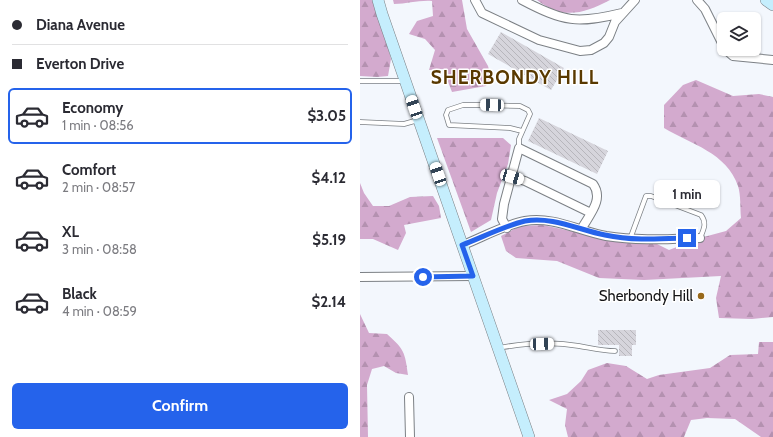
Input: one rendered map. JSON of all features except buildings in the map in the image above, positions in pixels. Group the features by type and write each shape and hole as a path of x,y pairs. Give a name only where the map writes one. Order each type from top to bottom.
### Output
{"main road":[{"path":"378,0 529,437"},
{"path":"766,0 773,5"}],"street":[{"path":"475,0 482,13 539,40 580,51 590,50 604,43 622,13 635,0"},
{"path":"522,0 563,18 592,19 622,13"},
{"path":"697,0 705,9 717,32"},
{"path":"733,56 773,60"},
{"path":"507,228 502,219 503,212 519,148 593,184 598,196 582,228"},
{"path":"512,177 525,181 590,213"},
{"path":"462,245 525,221 546,221 582,228 604,235 630,239 700,238"},
{"path":"360,277 473,276"},
{"path":"409,397 410,437"}],"lane":[{"path":"360,81 405,81"},
{"path":"519,148 522,131 530,114 528,110 520,106 463,105 448,110 446,115 449,125 510,128 522,131"},
{"path":"360,122 404,124 419,120"},
{"path":"630,239 646,196 651,196 701,215 705,220 705,226 700,238"},
{"path":"498,348 520,344 553,343 604,351 615,351"}],"green space":[{"path":"360,0 376,0 391,59 388,76 360,76"},
{"path":"393,0 462,0 467,29 488,66 491,77 486,86 452,92 443,69 429,70 435,50 425,39 409,34 417,21 433,16 432,1 394,4"},
{"path":"537,0 610,0 591,9 573,13 556,10"},
{"path":"696,80 733,96 759,94 773,97 773,317 752,319 719,318 716,298 721,276 644,280 599,278 557,261 516,258 506,251 501,236 520,226 543,225 575,232 647,239 669,250 700,238 726,231 741,218 738,186 726,165 707,151 664,128 664,105 683,85"},
{"path":"437,138 503,138 511,145 508,164 497,193 491,220 471,232"},
{"path":"360,183 364,193 373,206 389,206 410,197 433,196 439,206 441,218 404,225 406,233 398,250 373,239 360,239"},
{"path":"360,314 369,333 387,334 397,344 405,356 408,375 396,373 384,366 372,369 367,385 368,437 360,437"},
{"path":"759,342 773,342 773,437 761,437 735,419 707,418 691,420 684,437 568,437 565,425 567,409 549,400 567,394 581,381 588,370 607,363 626,366 647,379 659,375 710,368 730,355 758,354"}],"place":[{"name":"Sherbondy Hill","path":"701,296"}],"district":[{"name":"SHERBONDY HILL","path":"515,77"}],"route":[{"path":"423,277 473,276 462,245 525,221 546,221 582,228 604,235 630,239 687,238"}]}
